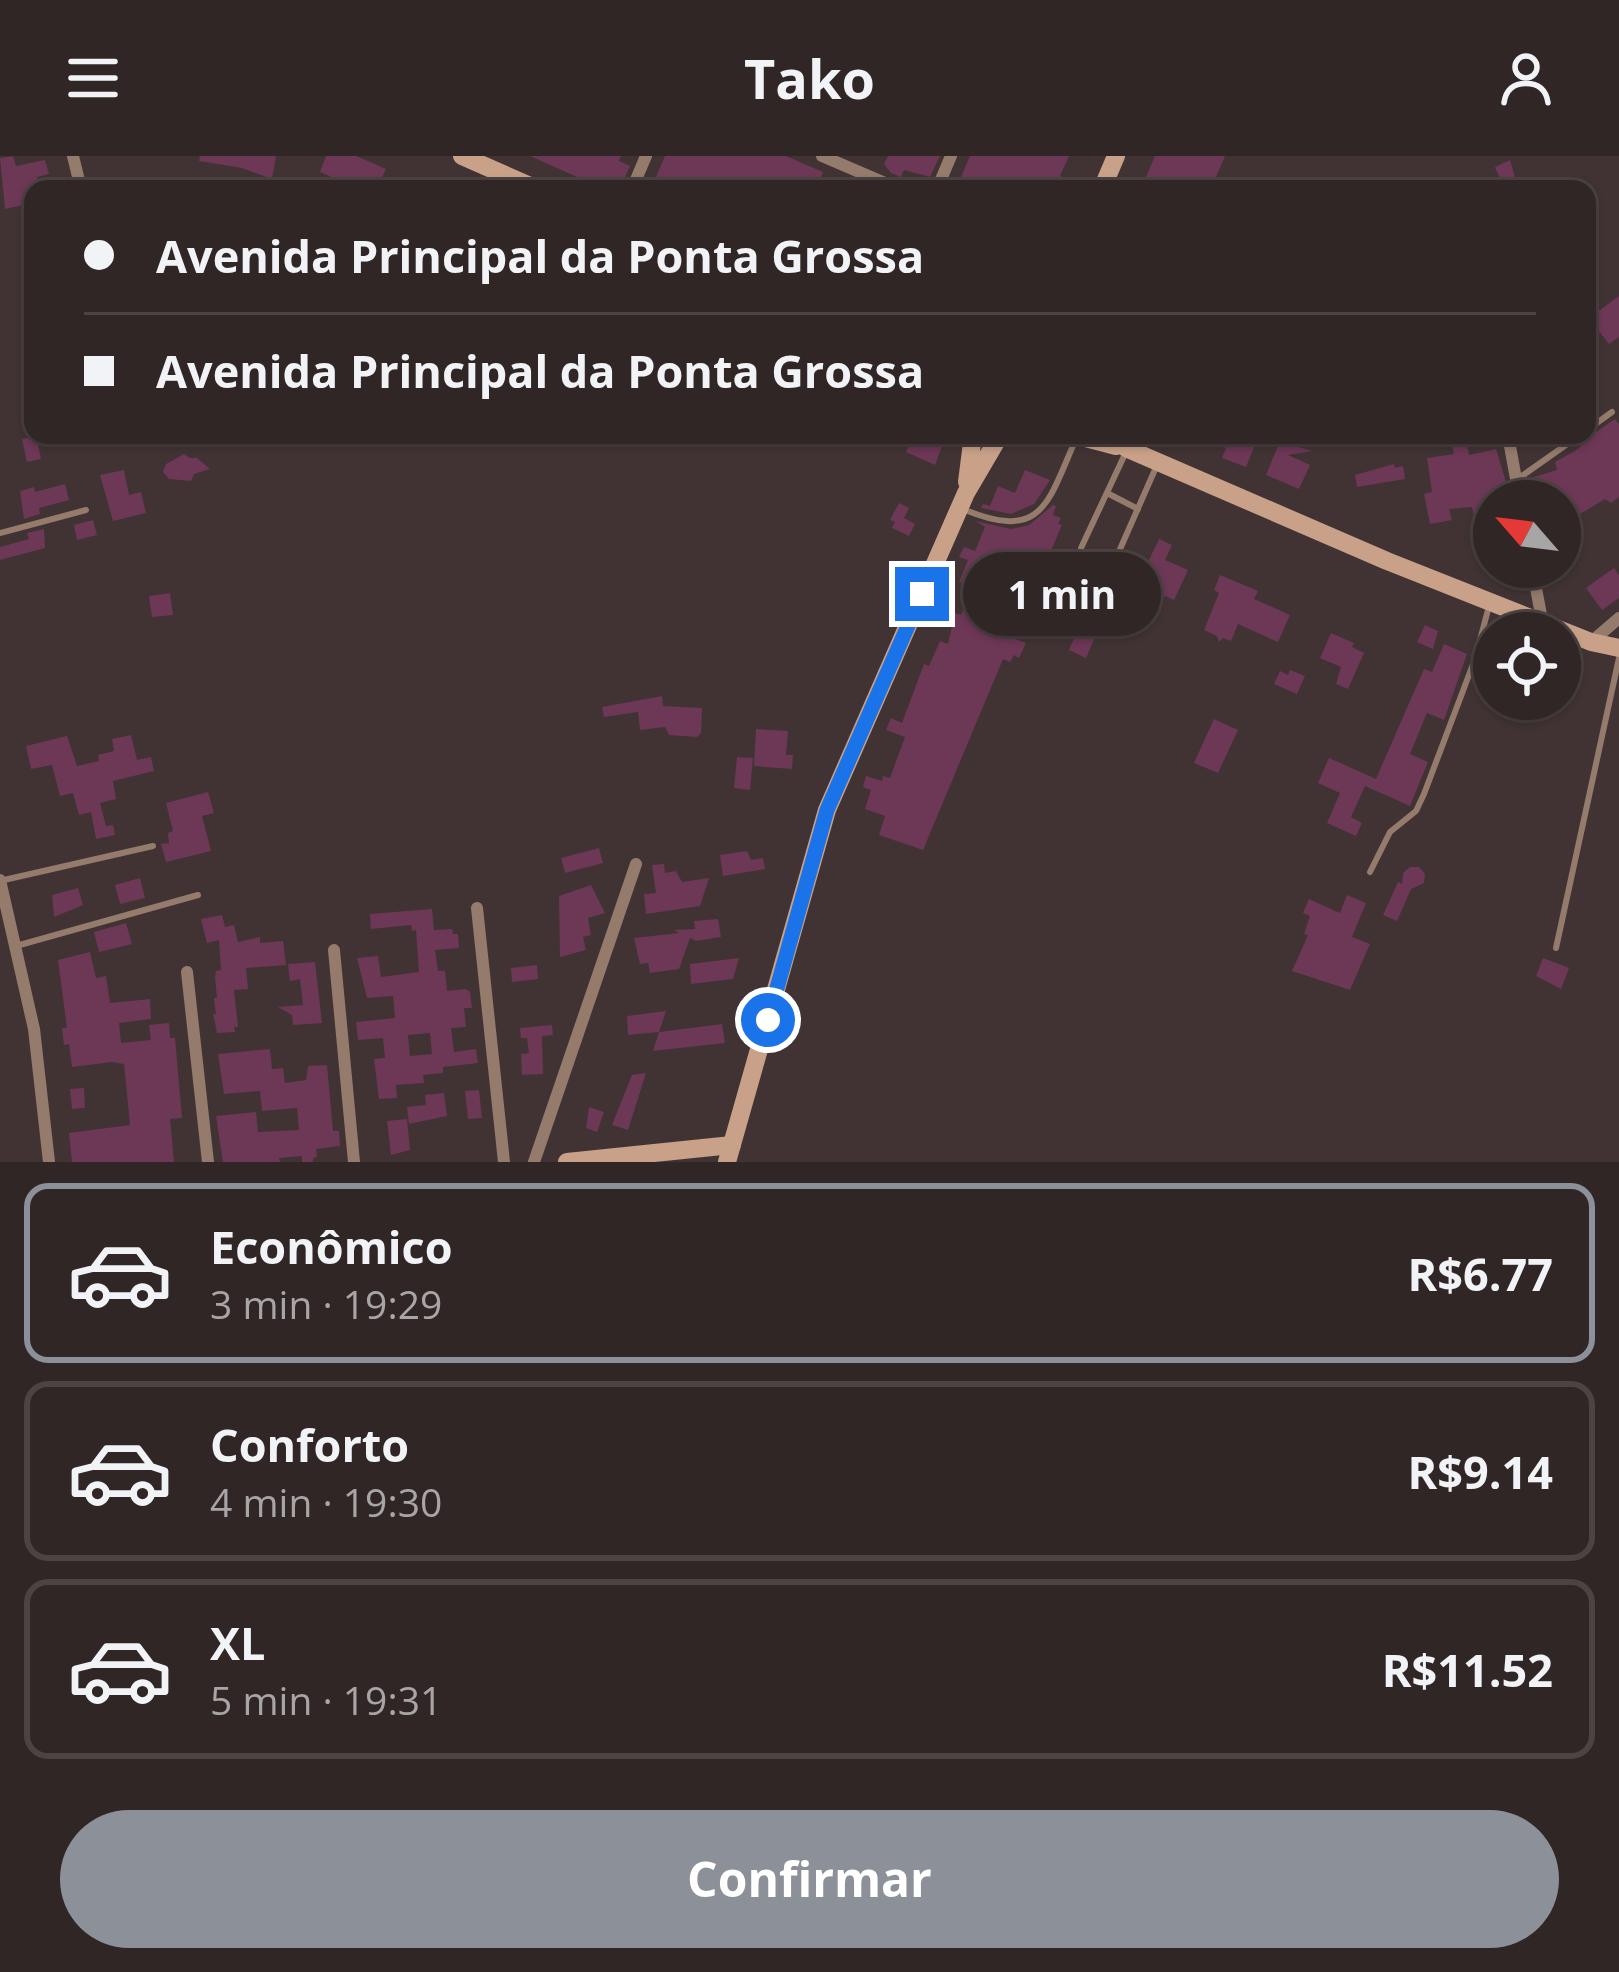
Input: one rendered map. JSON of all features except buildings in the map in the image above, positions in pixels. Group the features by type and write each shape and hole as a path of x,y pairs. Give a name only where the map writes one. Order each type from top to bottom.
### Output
{"main road":[{"path":"462,156 517,180"},
{"path":"963,500 972,444"},
{"path":"567,1162 730,1154 827,810 963,500 995,444"},
{"path":"1107,444 1521,612"},
{"path":"1119,444 1127,449"},
{"path":"1581,637 1619,648"}],"street":[{"path":"822,156 846,161 882,180"},
{"path":"1510,444 1516,480"},
{"path":"1592,642 1619,617"},
{"path":"534,1162 636,864"},
{"path":"0,880 34,1029 49,1162"},
{"path":"477,908 504,1162"},
{"path":"334,950 354,1162"},
{"path":"188,973 208,1162"}],"lane":[{"path":"1596,424 1612,412"},
{"path":"963,500 993,521 1014,524 1035,515 1048,502 1073,444"},
{"path":"1516,480 1568,444"},
{"path":"1127,449 1082,548 1084,563 1101,574 1110,572 1159,462"},
{"path":"1109,494 1138,509"},
{"path":"0,532 86,509"},
{"path":"1370,872 1390,832 1415,811 1424,794 1475,659 1490,600"},
{"path":"1556,948 1619,658"},
{"path":"0,880 153,846"},
{"path":"15,946 198,896"}],"route":[{"path":"768,1020 827,810 922,594"}]}
